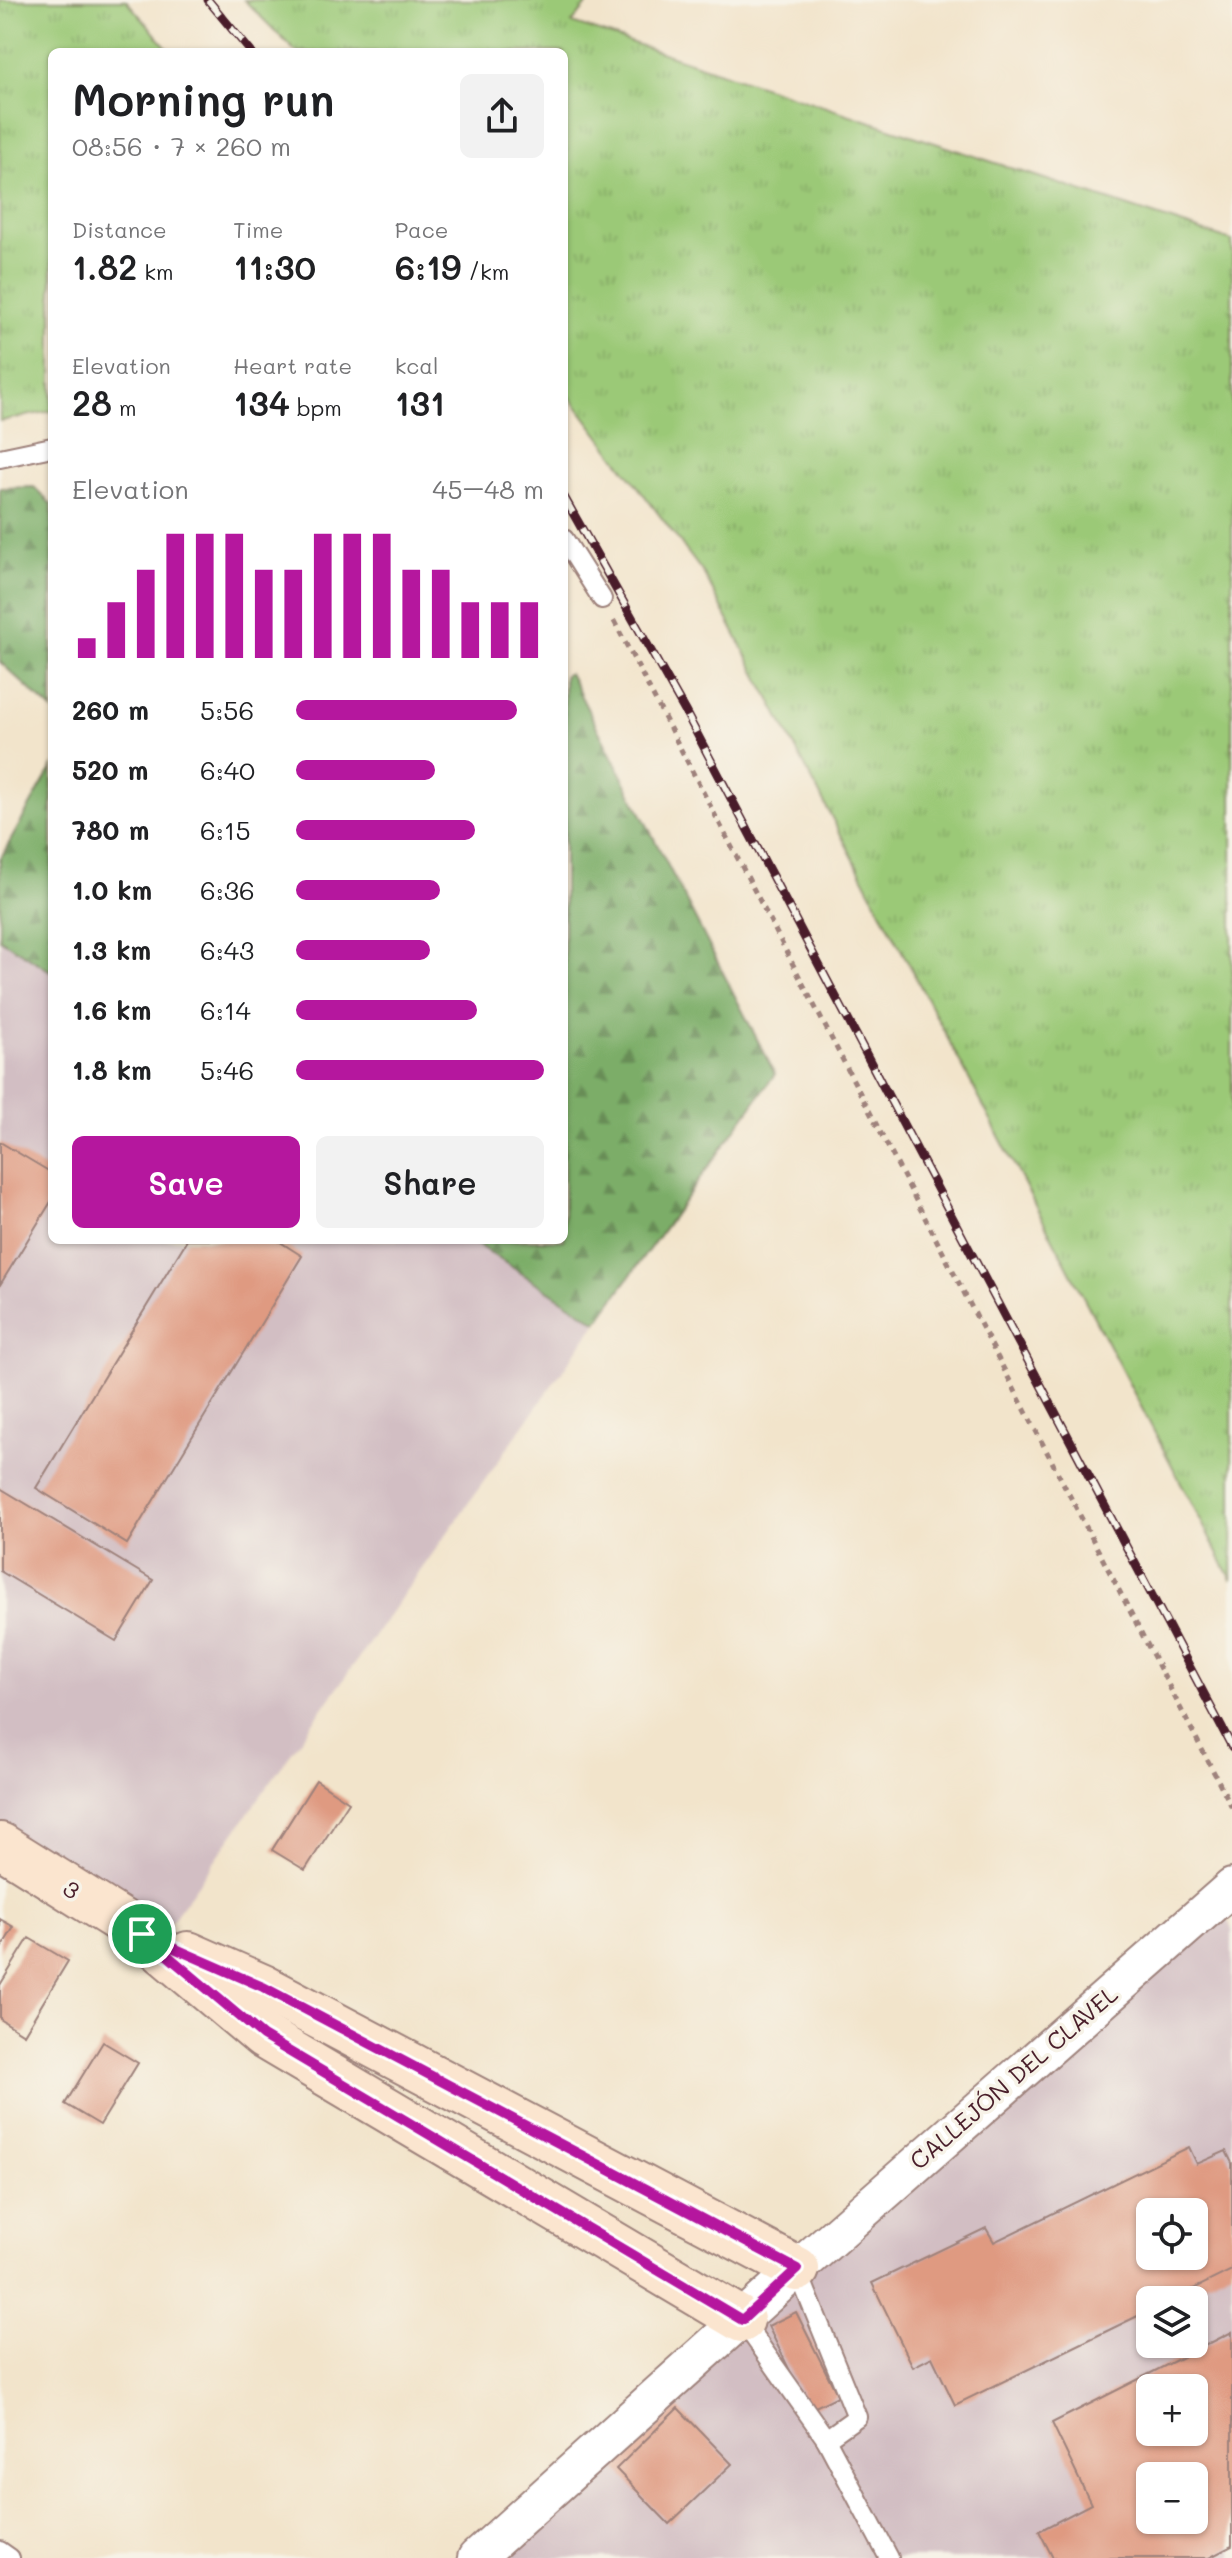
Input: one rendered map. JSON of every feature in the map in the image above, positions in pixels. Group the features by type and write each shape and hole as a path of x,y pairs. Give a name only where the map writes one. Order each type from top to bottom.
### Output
{"street":[{"name":"3","path":"0,1845 142,1934 263,2036 742,2320"},
{"name":"CALLEJÓN DEL CLAVEL","path":"742,2320 1232,1887"},
{"name":"3","path":"142,1934 263,1987 797,2269"},
{"path":"476,2558 742,2320"}],"lane":[{"path":"0,458 48,448"},
{"path":"568,545 602,599"},
{"path":"797,2269 857,2417 826,2439"},
{"path":"742,2320 826,2439 889,2558"},
{"path":"0,2551 10,2558"}],"path":[{"path":"602,599 1232,1807"}],"shaded area":[{"path":"0,939 48,969 48,1244 476,1244 597,1322 164,1932 0,1829"},
{"path":"1218,1899 1232,1929 1232,2558 478,2558"}],"green space":[{"path":"0,0 126,0 168,48 48,48 48,412 0,421"},
{"path":"244,0 591,0 572,23 1232,241 1232,1580 704,574 568,394 568,48 292,48"},
{"path":"34,487 48,501 48,706 0,662 0,488"},
{"path":"568,674 775,1074 597,1322 476,1244 568,1244"},
{"path":"48,774 48,969 0,939 0,859"}],"building":[{"path":"0,1142 48,1171 48,1207 0,1285"},
{"path":"185,1244 283,1244 302,1256 127,1544 36,1488"},
{"path":"0,1488 153,1580 116,1641 0,1571"},
{"path":"316,1780 349,1802 305,1870 272,1850"},
{"path":"0,1919 14,1927 0,1950"},
{"path":"29,1938 68,1961 24,2034 0,2019 0,1985"},
{"path":"103,2042 138,2063 100,2125 65,2104"},
{"path":"1189,2147 1197,2164 1226,2151 1232,2163 1232,2270 1199,2286 1136,2286 1136,2317 955,2405 932,2357 913,2367 872,2283 986,2228 994,2242"},
{"path":"796,2312 838,2396 809,2410 768,2326"},
{"path":"1232,2332 1232,2546 1209,2558 1053,2558 1039,2531 1091,2504 1052,2423 1136,2381 1136,2446 1208,2446 1208,2374 1149,2374 1181,2358 1208,2358 1208,2344"},
{"path":"678,2408 732,2464 669,2524 616,2469"}],"railway":[{"path":"208,0 248,48"},
{"path":"568,504 686,713 1232,1747"}],"route":[{"path":"142,1934 263,1987 797,2269 742,2320 263,2036 142,1934"}]}
